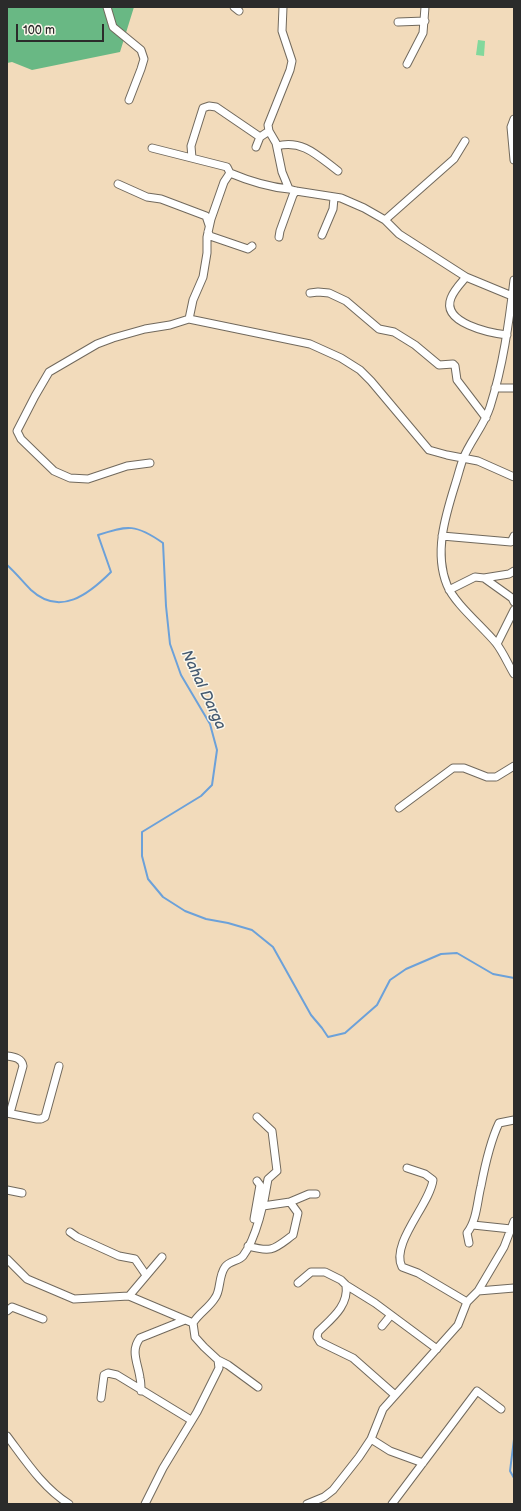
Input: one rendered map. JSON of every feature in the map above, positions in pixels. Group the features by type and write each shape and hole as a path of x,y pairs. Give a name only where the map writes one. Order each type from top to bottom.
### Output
{"street":[{"path":"107,7 113,27 140,50 144,59 129,100"},
{"path":"279,237 293,195 292,190 282,172 277,146 269,131 268,125 290,70 292,61 282,31 283,7"},
{"path":"407,64 421,40 426,7"},
{"path":"398,22 425,21"},
{"path":"192,158 191,146 204,108 209,106 216,107 260,137"},
{"path":"514,118 514,160"},
{"path":"256,147 260,137 269,131"},
{"path":"385,220 454,159 465,141"},
{"path":"277,146 286,143 301,146 308,149 338,170"},
{"path":"152,148 227,167 230,173 249,181 275,188 341,198 364,208 385,220 399,234 466,277 512,296"},
{"path":"189,319 193,300 203,278 209,229 224,182 230,173"},
{"path":"118,184 147,197 161,199 206,216 210,236 248,249 252,246"},
{"path":"322,235 333,209 334,198"},
{"path":"466,277 451,298 450,307 452,313 457,318 483,332 507,335"},
{"path":"514,280 505,347 495,388 486,418 464,458 451,498 442,536 441,557 443,572 449,590 455,599 496,644 514,674"},
{"path":"310,293 330,293 346,301 379,329 394,332 415,345 439,365 453,364 455,366 458,380 486,418"},
{"path":"150,463 127,466 88,479 70,478 54,471 17,432 49,372 98,344 113,338 145,329 170,325 189,319 211,322 310,344 341,358 360,370 371,381 425,447 436,452 478,461 514,477"},
{"path":"495,388 514,388"},
{"path":"442,536 511,542 514,536"},
{"path":"449,590 475,577 484,578 509,574 514,571"},
{"path":"484,578 512,598 514,602"},
{"path":"496,644 514,610"},
{"path":"399,808 453,768 464,768 487,777 496,777 514,766"},
{"path":"7,1056 20,1060 23,1066 8,1113 37,1119 45,1117 59,1066"},
{"path":"257,1116 272,1131 277,1171 268,1179 263,1206 243,1257 227,1264 221,1274 216,1298 198,1315 193,1324 195,1337 218,1360 228,1365 258,1387"},
{"path":"469,1243 467,1233 473,1225 481,1184 495,1133 499,1123 514,1120"},
{"path":"407,1168 425,1174 433,1180 432,1188 412,1223 399,1256 402,1267 418,1273 467,1302"},
{"path":"249,1243 249,1232 255,1216 260,1185 257,1182"},
{"path":"7,1190 22,1193"},
{"path":"263,1206 290,1202 309,1194 316,1194"},
{"path":"249,1243 263,1250 270,1250 277,1248 293,1235 298,1213 290,1202"},
{"path":"307,1504 324,1497 333,1490 359,1457 371,1438 383,1409 458,1325 467,1302 478,1291 504,1247 514,1221"},
{"path":"473,1225 511,1229"},
{"path":"70,1232 77,1237 96,1244 119,1256 135,1259 146,1275"},
{"path":"129,1296 162,1257"},
{"path":"7,1259 27,1279 74,1299 129,1296 193,1324"},
{"path":"298,1284 311,1272 325,1272 341,1280 437,1348"},
{"path":"346,1285 347,1293 339,1312 318,1332 317,1337 320,1342 353,1358 395,1395"},
{"path":"478,1291 514,1288"},
{"path":"7,1311 12,1307 43,1320"},
{"path":"382,1326 391,1315"},
{"path":"141,1391 135,1344 140,1338 185,1320"},
{"path":"145,1504 163,1468 192,1420 219,1368 218,1360"},
{"path":"101,1398 104,1375 108,1373 117,1375 141,1391 192,1420"},
{"path":"392,1504 477,1391 501,1408"},
{"path":"7,1436 57,1497 69,1504"},
{"path":"371,1438 390,1451 422,1463"}],"green space":[{"path":"7,7 134,7 120,52 32,70 12,62 7,63"},
{"path":"478,40 485,41 484,56 476,55"}],"waterway":[{"name":"Nahal Darga","path":"7,565 31,590 42,598 53,602 63,602 84,594 111,572 98,535 117,529 132,528 146,532 163,543 166,606 170,644 181,675 210,724 217,750 212,785 201,796 142,832 142,856 148,879 163,897 185,911 206,919 228,923 252,930 273,947 311,1015 328,1037 345,1033 377,1005 390,980 406,969 441,954 457,953 493,974 514,978"},
{"name":"Nahal Darga","path":"514,1439 510,1471 514,1478"}]}
